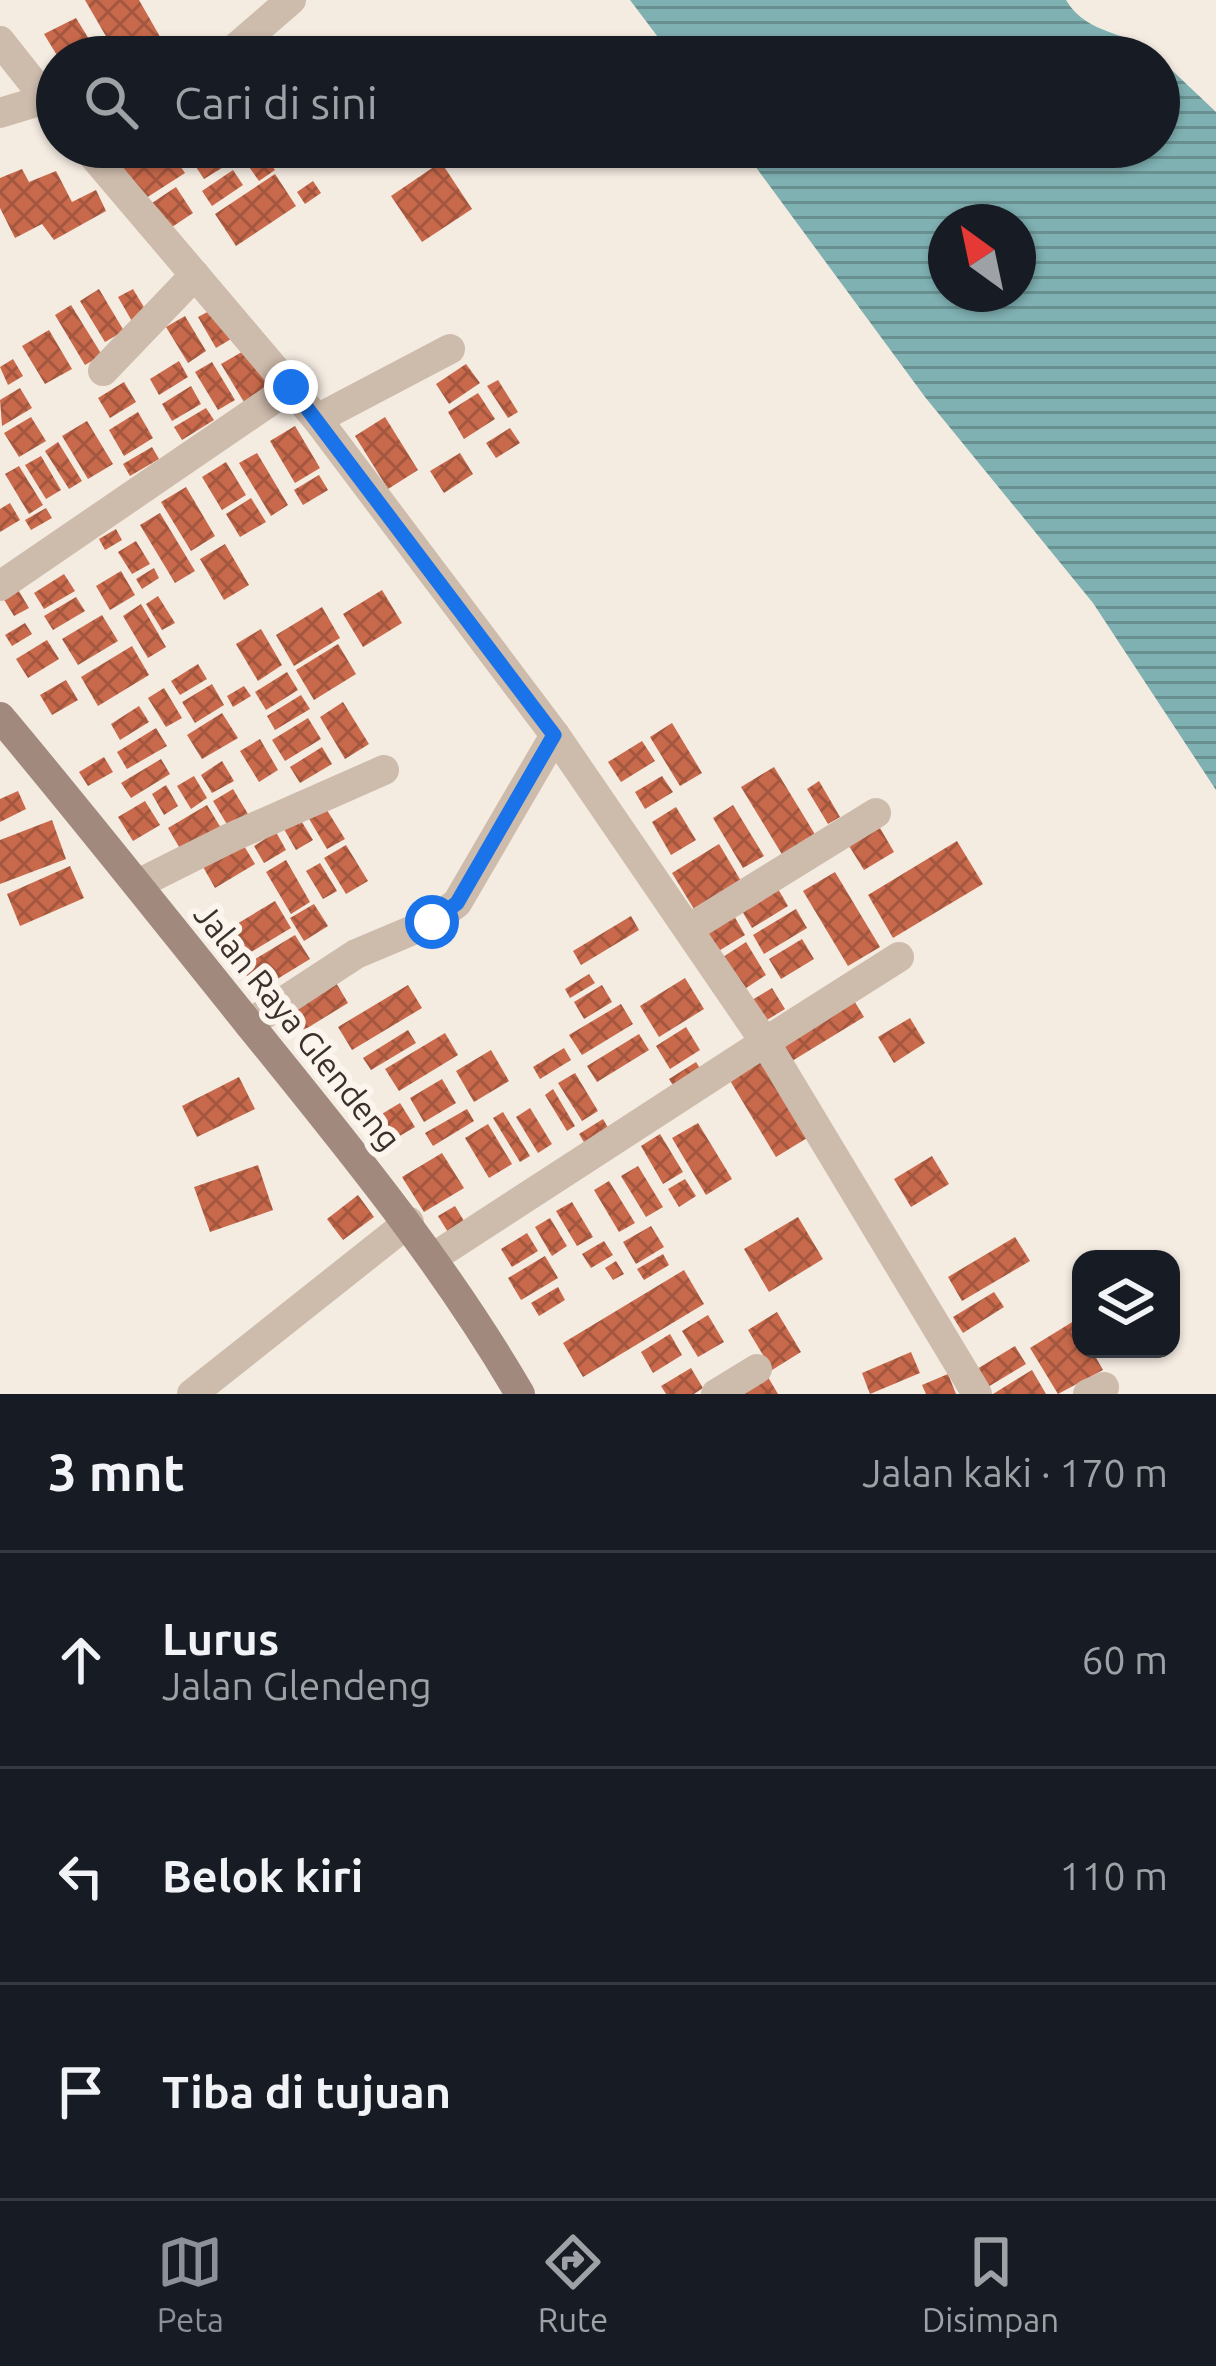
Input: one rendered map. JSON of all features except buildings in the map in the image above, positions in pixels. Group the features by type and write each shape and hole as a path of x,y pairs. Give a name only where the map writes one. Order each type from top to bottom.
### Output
{"main road":[{"name":"Jalan Raya Glendeng","path":"0,717 140,883 409,1222 520,1394"}],"street":[{"path":"249,36 291,0"},
{"path":"0,41 36,87"},
{"path":"0,113 36,108"},
{"path":"104,168 316,418 554,735 765,1042 976,1394"},
{"path":"104,371 195,275"},
{"path":"316,418 450,349"},
{"path":"0,586 291,387"},
{"path":"249,1024 356,954 432,922 457,903 554,735"},
{"path":"140,883 384,770"},
{"path":"690,928 877,814"},
{"path":"434,1257 899,957"},
{"path":"191,1394 409,1222"},
{"path":"716,1394 757,1369"}],"water":[{"path":"630,0 1066,0 1086,21 1120,36 657,36"},
{"path":"1180,78 1216,112 1216,790 1093,603 925,397 756,168 1180,168"}],"route":[{"path":"291,387 554,735 457,903 432,922"}]}
